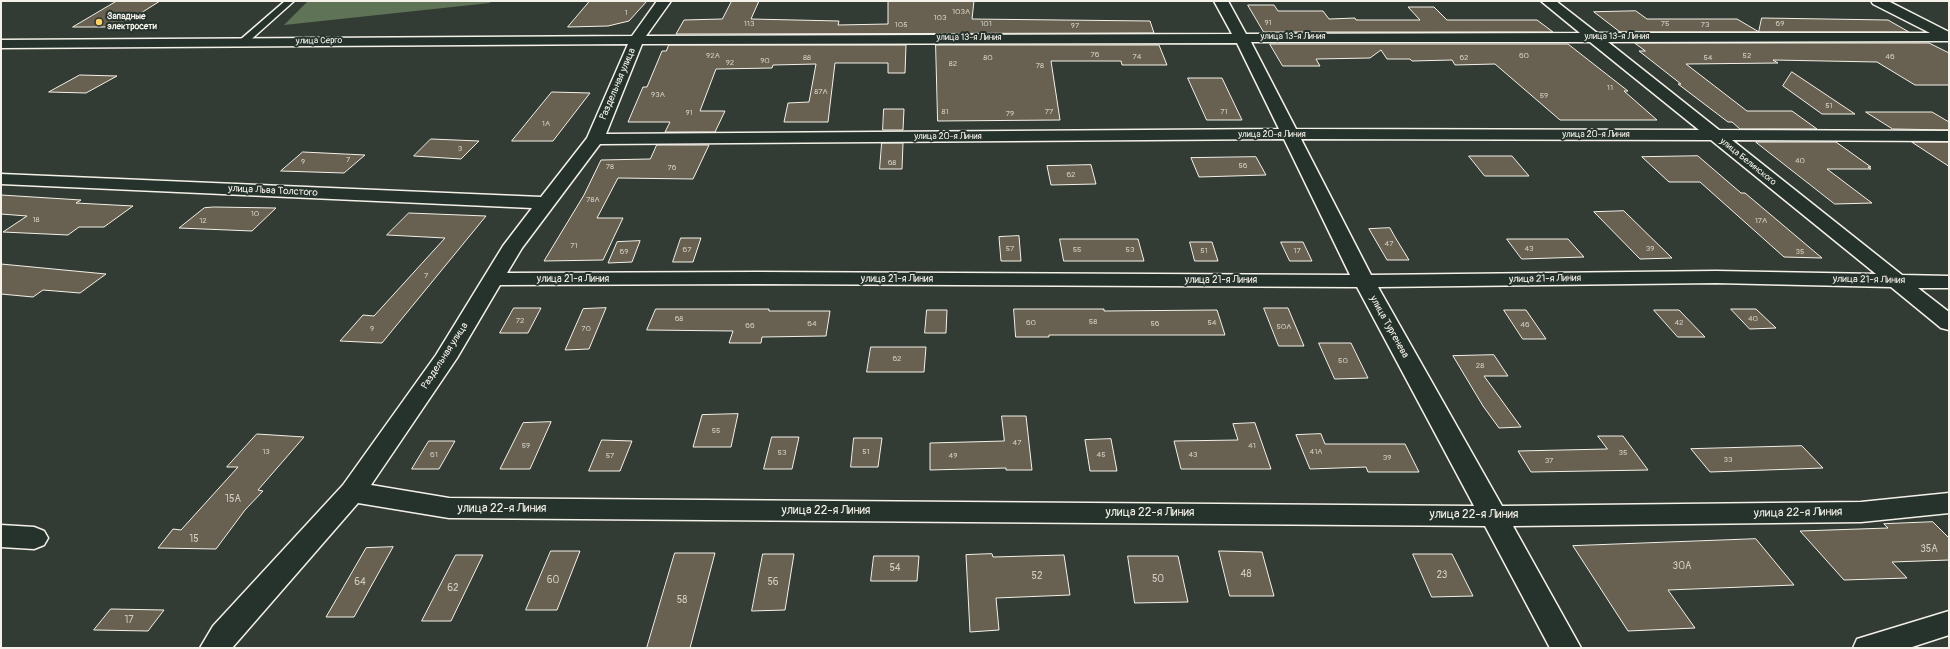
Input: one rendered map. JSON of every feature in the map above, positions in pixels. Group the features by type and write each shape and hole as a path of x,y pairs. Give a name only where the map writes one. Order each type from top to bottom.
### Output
{"street":[{"name":"Раздельная улица","path":"215,648 224,635 352,492 446,358 513,246 595,139 637,39 664,1"},
{"name":"улица Тургенева","path":"1221,1 1241,37 1364,281 1566,648"},
{"name":"улица Белинского","path":"1548,1 1949,323"},
{"path":"1878,1 1949,37"},
{"name":"улица 13-я Линия","path":"637,39 1949,37"},
{"name":"улица Серго","path":"1,44 637,39"},
{"name":"улица 20-я Линия","path":"595,139 1289,134 1949,136"},
{"name":"улица Льва Толстого","path":"1,179 546,203"},
{"name":"улица 21-я Линия","path":"493,279 766,278 1364,281 1708,277 1949,282"},
{"name":"улица 22-я Линия","path":"352,492 449,508 1493,516 1861,512 1949,503"},
{"path":"1,536 34,538"},
{"path":"1868,648 1949,623"}],"lane":[{"path":"243,42 290,1"}],"green space":[{"path":"308,1 491,1 490,3 284,25"}],"building":[{"path":"117,1 160,1 119,27 73,27"},
{"path":"590,1 647,1 629,21 608,26 568,27"},
{"path":"732,1 759,1 751,19 839,21 838,25 888,24 888,1 974,1 972,19 1150,21 1154,33 676,34 684,20 722,19"},
{"path":"1248,5 1274,5 1278,11 1323,11 1329,19 1355,18 1356,20 1420,20 1408,7 1434,7 1447,20 1537,20 1553,32 1264,32"},
{"path":"1636,11 1647,19 1737,19 1759,32 1620,32 1594,12"},
{"path":"1762,18 1888,20 1909,32 1759,32"},
{"path":"1635,43 1929,43 1949,53 1949,85 1915,85 1877,62 1773,60 1778,63 1686,64 1747,111 1792,111 1817,129 1740,129 1732,122 1728,122 1678,84 1681,84 1639,51 1645,51"},
{"path":"1270,44 1568,44 1628,91 1624,91 1657,120 1560,120 1495,64 1455,65 1452,60 1412,61 1410,59 1387,59 1381,50 1370,58 1316,59 1320,66 1283,66"},
{"path":"669,45 906,45 905,73 888,73 888,63 835,63 828,122 784,122 788,103 809,102 816,64 773,65 772,68 716,69 700,111 725,111 715,132 665,132 670,122 628,122 643,87 647,87 662,51 666,51"},
{"path":"936,45 1159,45 1167,65 1122,65 1121,61 1051,61 1060,120 938,121"},
{"path":"1792,72 1855,114 1822,114 1783,86"},
{"path":"80,75 117,76 86,93 49,92"},
{"path":"1188,78 1222,78 1242,120 1207,120"},
{"path":"552,92 590,93 553,141 512,141"},
{"path":"884,109 904,109 903,130 883,130"},
{"path":"1866,112 1932,112 1949,122 1949,130 1893,129"},
{"path":"431,139 479,141 461,159 414,156"},
{"path":"1756,142 1836,142 1871,167 1868,167 1871,169 1827,169 1872,203 1835,204"},
{"path":"1912,142 1949,142 1949,166"},
{"path":"882,143 903,143 902,169 880,169"},
{"path":"657,145 709,145 693,179 618,178 597,218 623,218 603,260 544,261 584,195 601,160 650,159"},
{"path":"303,152 365,155 344,173 281,171"},
{"path":"1469,156 1512,156 1529,176 1485,176"},
{"path":"1698,156 1741,193 1745,193 1822,258 1784,257 1700,182 1669,182 1642,157"},
{"path":"1256,157 1266,175 1199,177 1191,158"},
{"path":"1091,165 1096,184 1051,185 1047,166"},
{"path":"1,195 81,200 76,203 133,206 104,227 79,227 68,235 3,232 27,216 1,214"},
{"path":"204,208 276,208 252,231 179,228"},
{"path":"1624,211 1672,258 1640,259 1594,212"},
{"path":"409,213 486,216 382,343 340,341 363,315 374,316 445,238 387,235"},
{"path":"1390,228 1409,260 1387,260 1369,229"},
{"path":"1019,236 1021,261 1001,261 999,237"},
{"path":"681,238 701,238 693,262 673,262"},
{"path":"1060,239 1138,239 1144,261 1064,261"},
{"path":"1507,239 1568,239 1584,257 1522,259"},
{"path":"640,241 632,262 608,263 617,242"},
{"path":"1190,242 1212,242 1218,261 1195,261"},
{"path":"1281,242 1303,242 1312,261 1290,261"},
{"path":"1,264 106,274 80,293 43,290 33,297 1,294"},
{"path":"514,308 541,308 528,333 500,333"},
{"path":"606,308 589,349 565,350 583,309"},
{"path":"1264,308 1288,308 1304,346 1279,346"},
{"path":"656,309 769,309 769,311 830,311 826,336 762,337 761,343 729,343 733,331 647,330"},
{"path":"1014,309 1104,309 1104,311 1217,310 1225,335 1049,335 1049,337 1016,337"},
{"path":"1731,309 1756,309 1776,328 1750,329"},
{"path":"927,310 947,310 946,333 925,333"},
{"path":"1504,310 1526,310 1546,339 1523,339"},
{"path":"1654,310 1679,310 1705,337 1678,337"},
{"path":"1319,343 1351,343 1368,378 1335,379"},
{"path":"871,347 926,347 924,372 867,372"},
{"path":"1494,355 1508,376 1484,376 1521,427 1499,428 1483,406 1453,356"},
{"path":"738,414 731,447 693,447 702,415"},
{"path":"1002,416 1026,416 1032,470 1006,470 1006,468 930,470 930,443 1004,441"},
{"path":"551,422 530,469 500,469 523,423"},
{"path":"1255,423 1271,469 1181,469 1174,441 1238,440 1233,424"},
{"path":"257,434 304,437 258,490 263,491 245,510 216,549 158,548 173,529 181,530 238,467 227,467"},
{"path":"1321,434 1325,444 1405,444 1419,472 1368,472 1366,467 1310,469 1296,435"},
{"path":"1598,436 1623,436 1648,470 1531,472 1518,451 1607,449"},
{"path":"772,437 799,437 792,469 764,469"},
{"path":"854,438 882,438 878,467 851,467"},
{"path":"1111,439 1117,471 1090,471 1085,440"},
{"path":"602,440 632,441 620,471 589,471"},
{"path":"429,441 455,441 439,469 412,469"},
{"path":"1802,446 1823,468 1710,472 1691,449"},
{"path":"1933,522 1949,538 1949,560 1892,562 1907,578 1844,580 1800,531 1888,528 1884,524"},
{"path":"1756,539 1794,585 1668,590 1695,628 1628,631 1573,546"},
{"path":"393,547 354,617 326,617 366,548"},
{"path":"551,551 580,551 557,610 526,610"},
{"path":"1219,551 1262,552 1274,596 1230,596"},
{"path":"675,553 715,553 690,648 647,648"},
{"path":"763,554 794,554 785,610 752,611"},
{"path":"992,554 993,557 1064,555 1070,595 996,598 999,630 970,632 966,555"},
{"path":"1413,554 1452,554 1473,596 1432,597"},
{"path":"456,555 483,555 451,621 422,621"},
{"path":"874,556 919,556 917,581 871,581"},
{"path":"1128,556 1178,556 1188,602 1135,603"},
{"path":"111,609 164,610 148,631 94,630"}],"place":[{"name":"Западные электросети","path":"99,22"}]}
